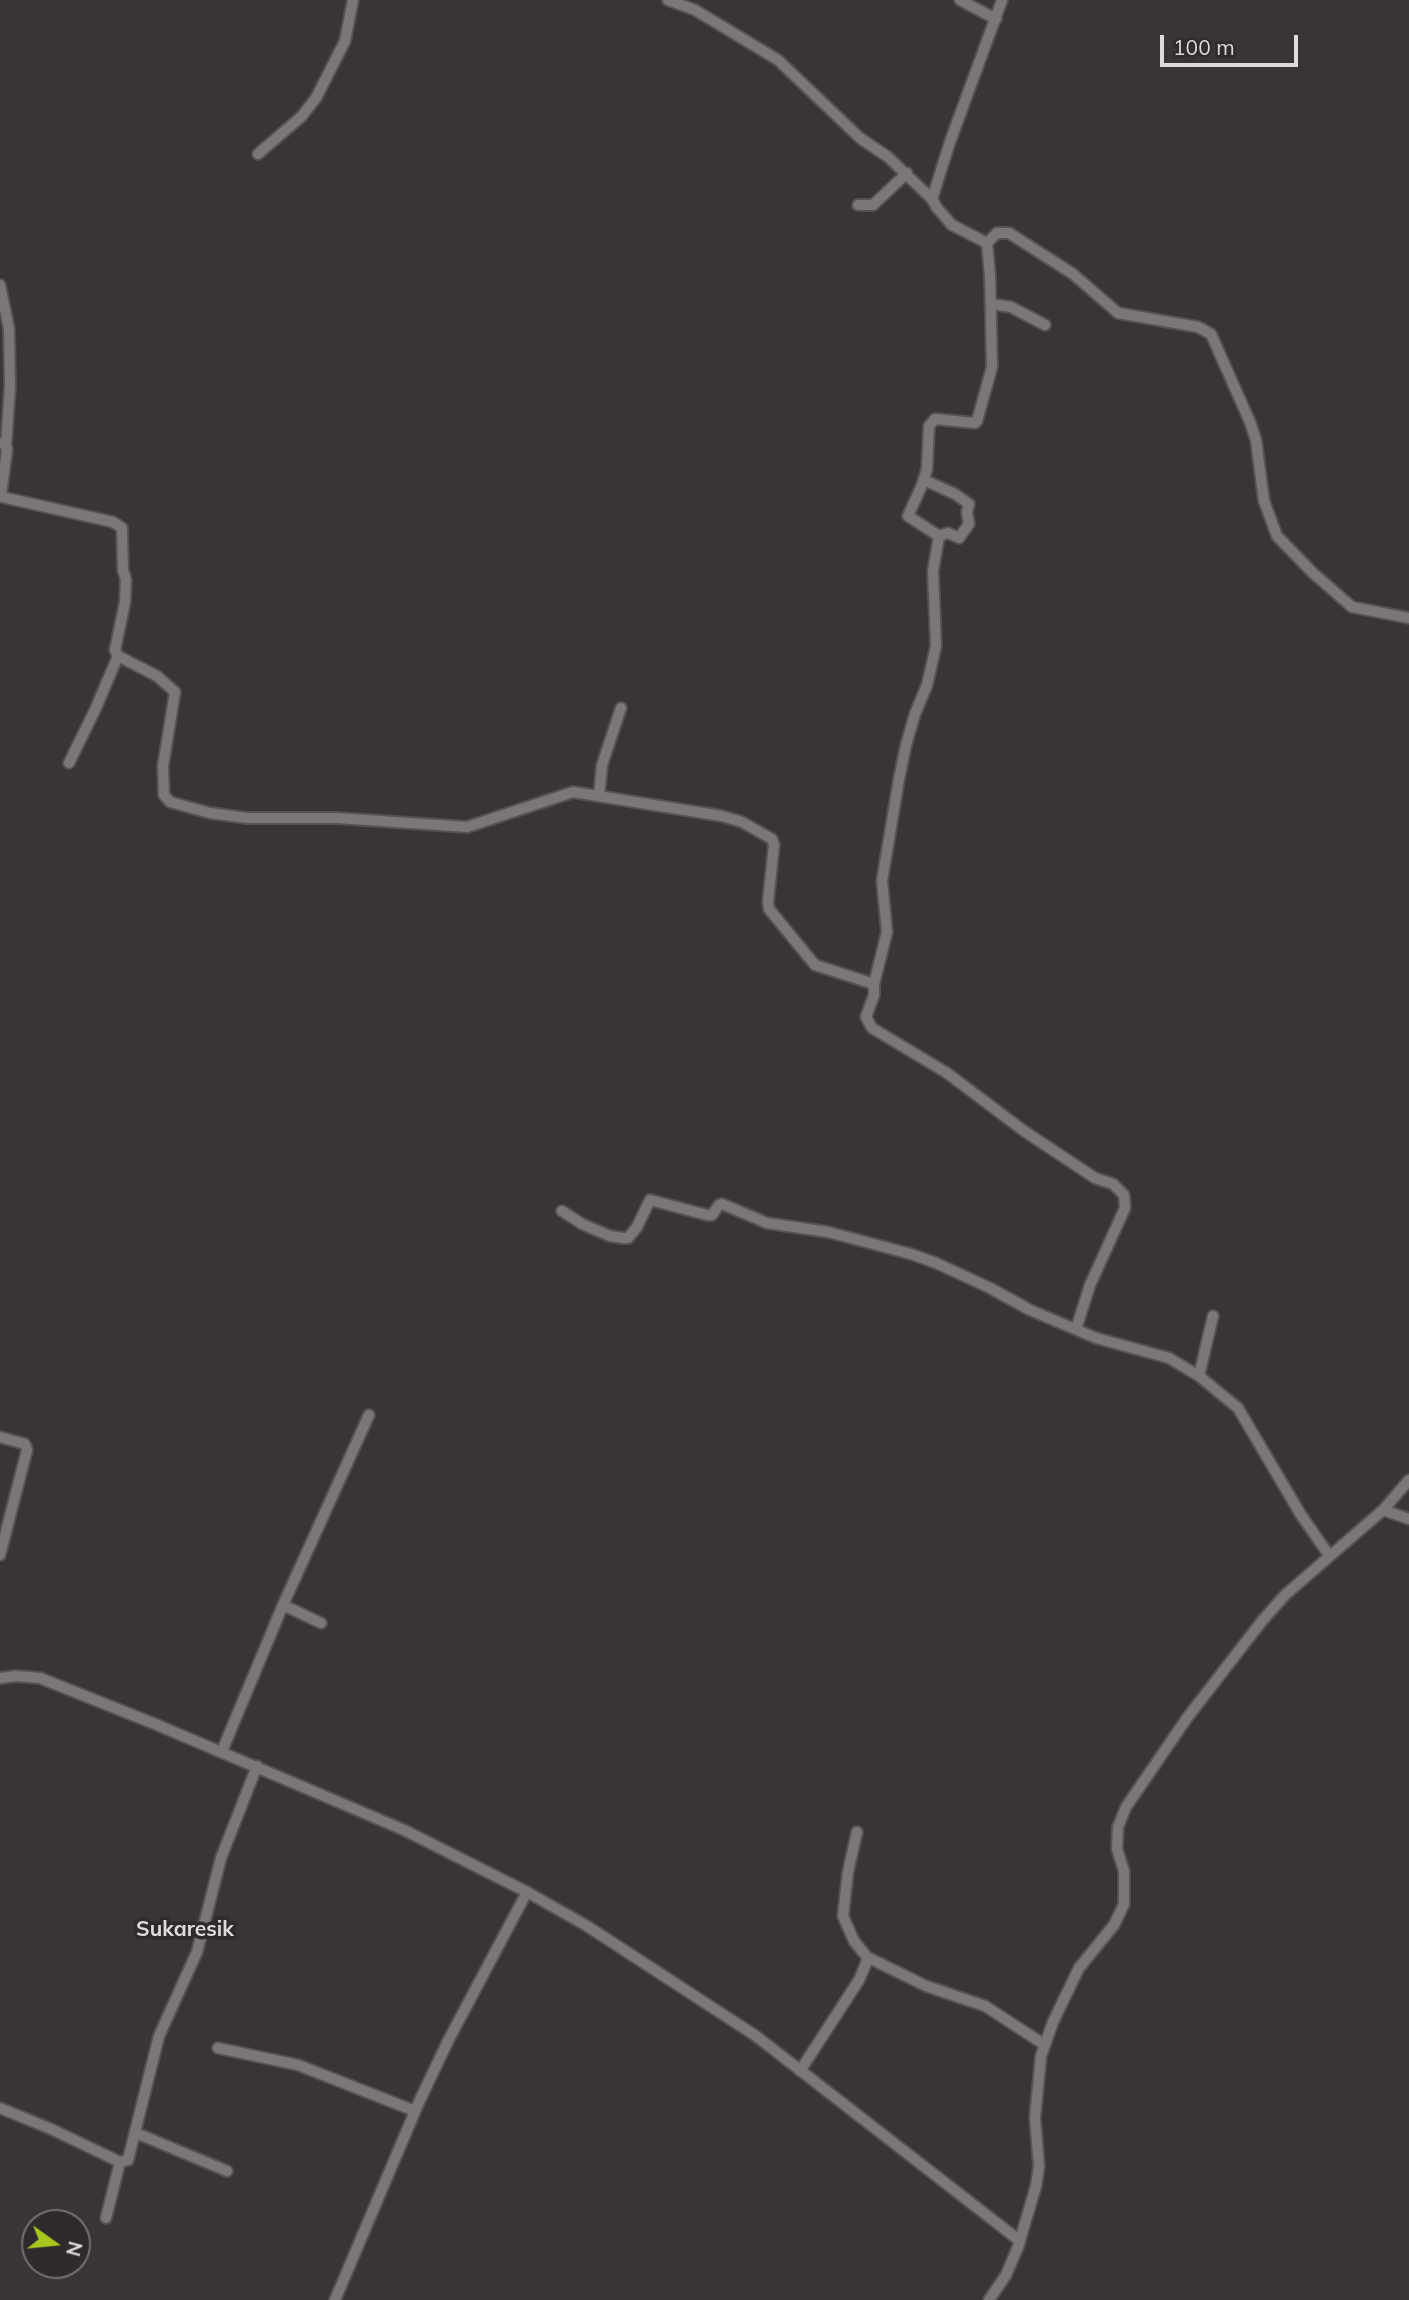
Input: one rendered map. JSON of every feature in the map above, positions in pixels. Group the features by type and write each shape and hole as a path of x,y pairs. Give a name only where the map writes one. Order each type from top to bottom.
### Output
{"street":[{"path":"258,154 302,116 316,98 345,41 353,0"},
{"path":"668,0 695,10 778,60 860,138 907,173 952,225 987,243"},
{"path":"960,0 996,19"},
{"path":"932,199 1002,0"},
{"path":"858,205 873,205 907,173"},
{"path":"924,480 955,494 969,504 967,512 970,524 959,538 948,533 939,536 908,516 927,469 929,426 935,419 975,423 978,421 992,366 987,243 997,233 1009,233 1073,274 1118,313 1198,327 1211,334 1256,440 1264,501 1276,536 1352,607 1409,618"},
{"path":"0,285 9,329 10,386 3,444 7,449 1,495 113,522 122,528 123,570 126,580 123,620 115,650 118,656 157,676 174,692 163,774 164,795 170,802 210,813 247,818 337,818 467,827 566,792 722,816 742,822 774,842 769,909 816,965 874,984"},
{"path":"991,304 1011,307 1045,325"},
{"path":"939,536 933,584 936,646 927,685 906,745 899,779 882,881 887,932 874,984 874,995 866,1017 872,1028 947,1073 1024,1130 1095,1178 1113,1184 1124,1195 1125,1208 1090,1286 1076,1329"},
{"path":"69,763 118,656"},
{"path":"599,796 602,765 621,708"},
{"path":"562,1211 582,1224 610,1236 628,1238 637,1227 650,1200 709,1215 722,1204 767,1223 828,1232 911,1254 990,1288 1030,1310 1105,1341 1169,1358 1199,1376 1238,1408 1301,1515 1329,1555"},
{"path":"1199,1376 1213,1316"},
{"path":"222,1751 236,1724 283,1605 369,1415"},
{"path":"0,1437 26,1444 27,1450 0,1555"},
{"path":"989,2300 1006,2275 1031,2207 1039,2166 1034,2118 1038,2072 1045,2045 1079,1968 1121,1913 1125,1887 1117,1836 1126,1807 1186,1718 1262,1621 1285,1595 1383,1510 1409,1480"},
{"path":"1383,1510 1409,1519"},
{"path":"283,1605 321,1623"},
{"path":"0,1678 40,1678 222,1751 411,1833 527,1892 587,1926 715,2009 800,2071 1020,2241"},
{"path":"0,2108 120,2162 128,2161 159,2035 196,1957 221,1858 257,1766"},
{"path":"857,1832 848,1872 843,1916 854,1941 867,1957 926,1986 985,2006 1045,2045"},
{"path":"335,2300 415,2110 448,2041 527,1892"},
{"path":"800,2071 859,1980 867,1957"},
{"path":"218,2048 298,2065 415,2110"},
{"path":"136,2133 227,2171"},
{"path":"106,2218 120,2162"}],"district":[{"name":"Sukaresik","path":"185,1930"}]}
